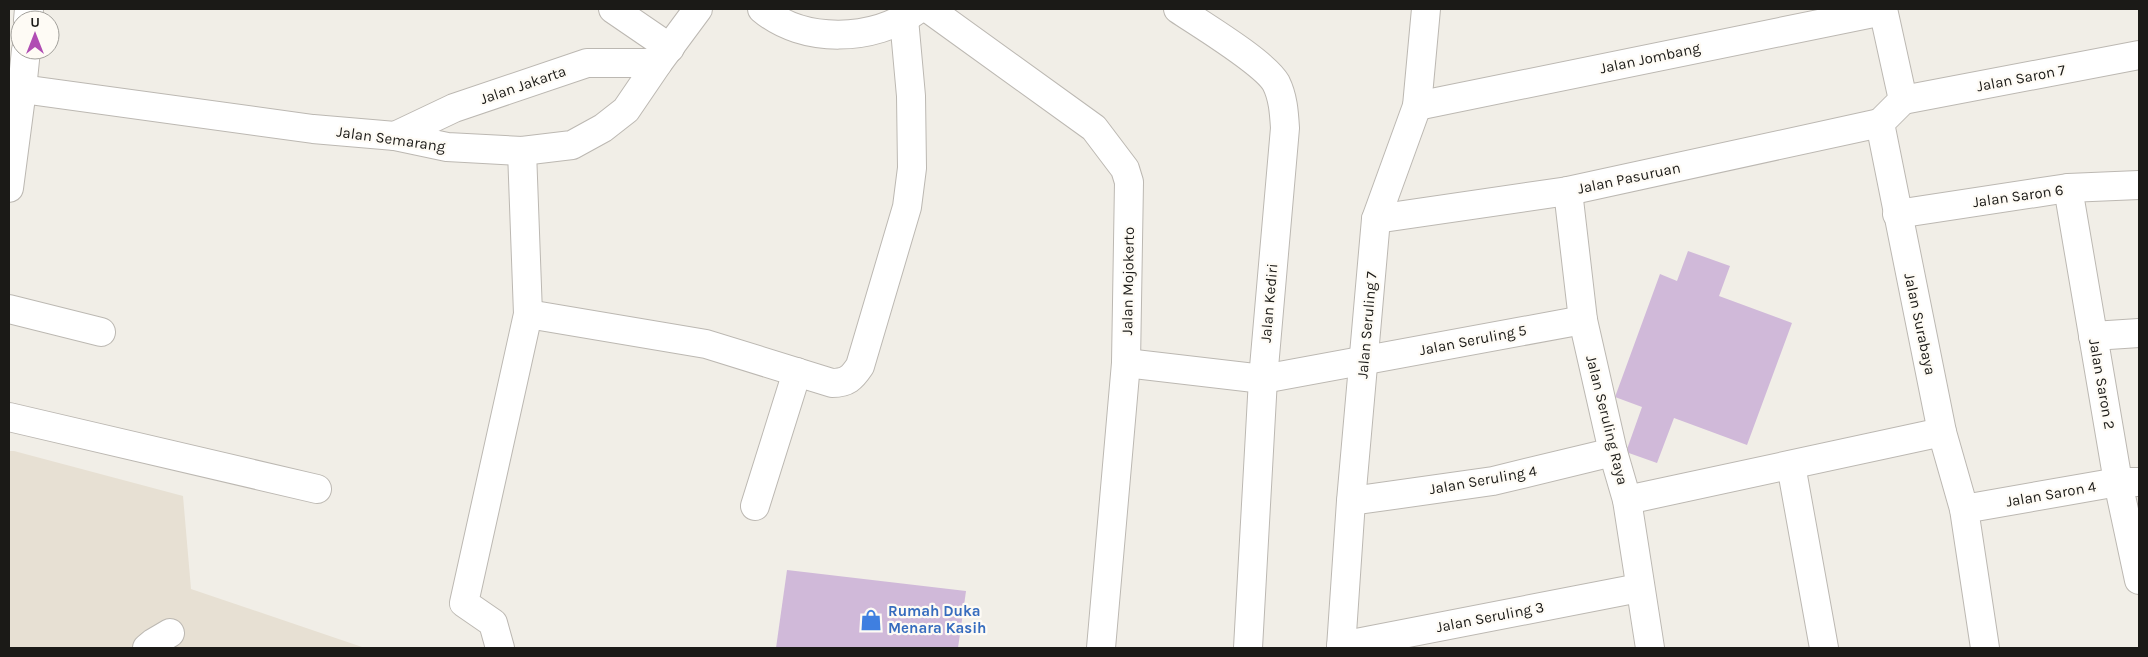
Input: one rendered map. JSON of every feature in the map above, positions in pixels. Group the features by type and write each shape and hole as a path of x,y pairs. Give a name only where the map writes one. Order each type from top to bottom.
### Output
{"street":[{"path":"613,9 664,55"},
{"name":"Jalan Semarang","path":"22,89 313,129 395,136 446,147 522,151 572,145 603,128 626,110 698,9"},
{"path":"528,314 706,344 832,384 843,384 852,378 860,366 907,207 912,168 911,14 873,31 835,34 802,31 775,20 762,9"},
{"name":"Jalan Mojokerto","path":"929,9 1094,128 1125,168 1130,194 1126,363 1101,648"},
{"name":"Jalan Kediri","path":"1178,9 1261,67 1275,82 1284,104 1284,128 1263,379 1248,648"},
{"path":"1880,123 1903,100 1883,10"},
{"name":"Jalan Jombang","path":"1417,106 1883,10"},
{"name":"Jalan Seruling 7","path":"1341,647 1376,219 1417,106 1422,11"},
{"name":"Jalan Jakarta","path":"395,136 454,108 586,63 664,55"},
{"name":"Jalan Saron 7","path":"1903,100 2139,55"},
{"path":"9,188 25,60"},
{"name":"Jalan Pasuruan","path":"1376,219 1568,191 1880,123"},
{"name":"Jalan Surabaya","path":"1880,123 1942,432 1964,509 1985,648"},
{"path":"500,648 493,623 464,604 528,314 522,151"},
{"name":"Jalan Saron 6","path":"1897,214 2068,188 2139,186"},
{"name":"Jalan Saron 2","path":"2068,188 2093,336 2129,482 2139,580"},
{"name":"Jalan Seruling Raya","path":"1568,191 1583,320 1613,452 1627,500 1639,588 1650,648"},
{"path":"9,309 101,332"},
{"name":"Jalan Seruling 5","path":"1126,363 1263,379 1583,320"},
{"path":"2093,336 2139,333"},
{"path":"755,506 796,372"},
{"path":"9,417 317,489"},
{"path":"1627,500 1942,432"},
{"name":"Jalan Seruling 4","path":"1352,501 1492,481 1613,452"},
{"path":"1791,465 1824,648"},
{"name":"Jalan Saron 4","path":"1964,509 2129,482"},
{"name":"Jalan Seruling 3","path":"1341,647 1639,588"},
{"path":"147,648 153,642 170,633"}],"shaded area":[{"path":"9,451 183,496 191,589 365,648 9,648"}],"building":[{"path":"1688,251 1730,266 1719,296 1792,323 1747,445 1674,418 1657,463 1626,452 1642,407 1615,397 1660,274 1677,281"},
{"name":"Rumah Duka Menara Kasih","path":"787,570 966,591 958,648 776,648"}],"place":[{"name":"Rumah Duka Menara Kasih","path":"871,620"}]}
